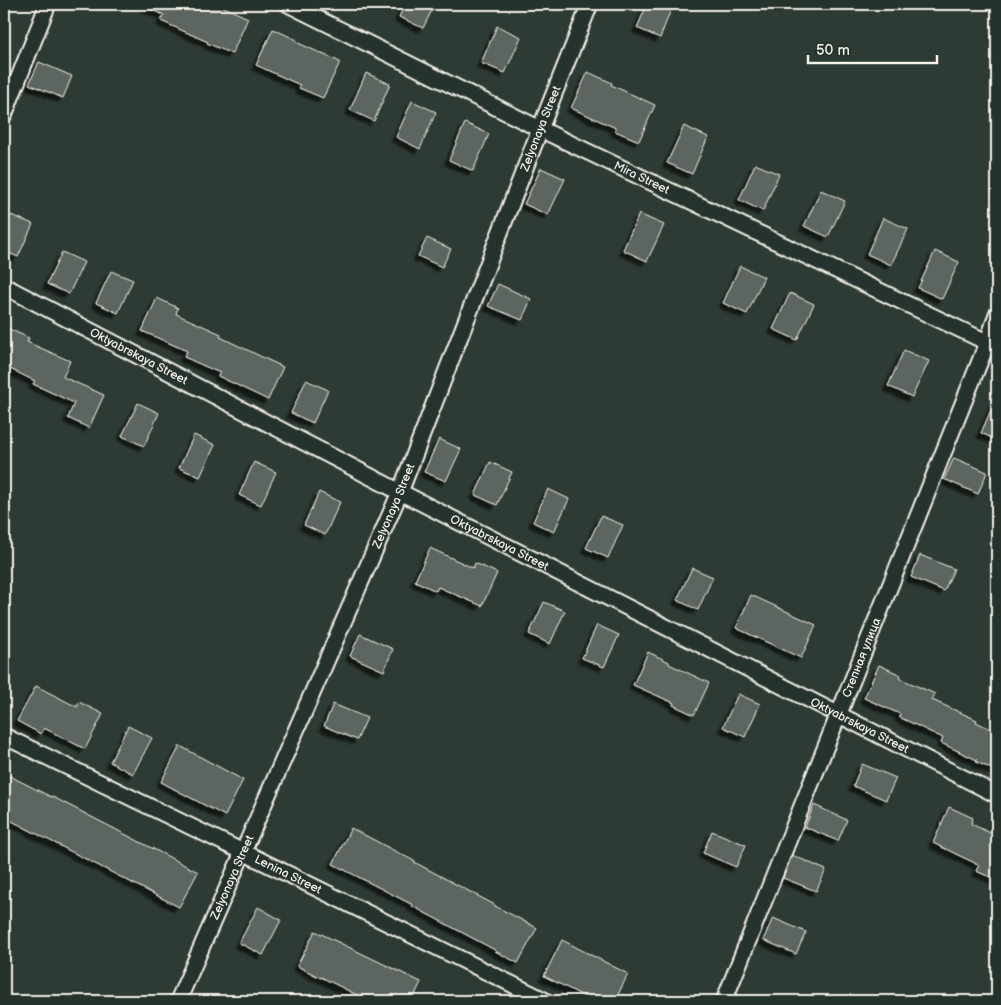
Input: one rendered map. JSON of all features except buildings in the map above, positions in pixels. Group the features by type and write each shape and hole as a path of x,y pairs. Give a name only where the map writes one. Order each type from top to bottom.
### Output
{"street":[{"path":"4,115 48,4"},
{"name":"Mira Street","path":"288,4 540,129 992,344"},
{"name":"Zelyonaya Street","path":"178,1001 400,492 590,4"},
{"name":"Oktyabrskaya Street","path":"4,286 400,492 997,795"},
{"name":"Степная улица","path":"724,1001 838,714 992,344 997,314"},
{"name":"Lenina Street","path":"4,736 546,1001"}]}
